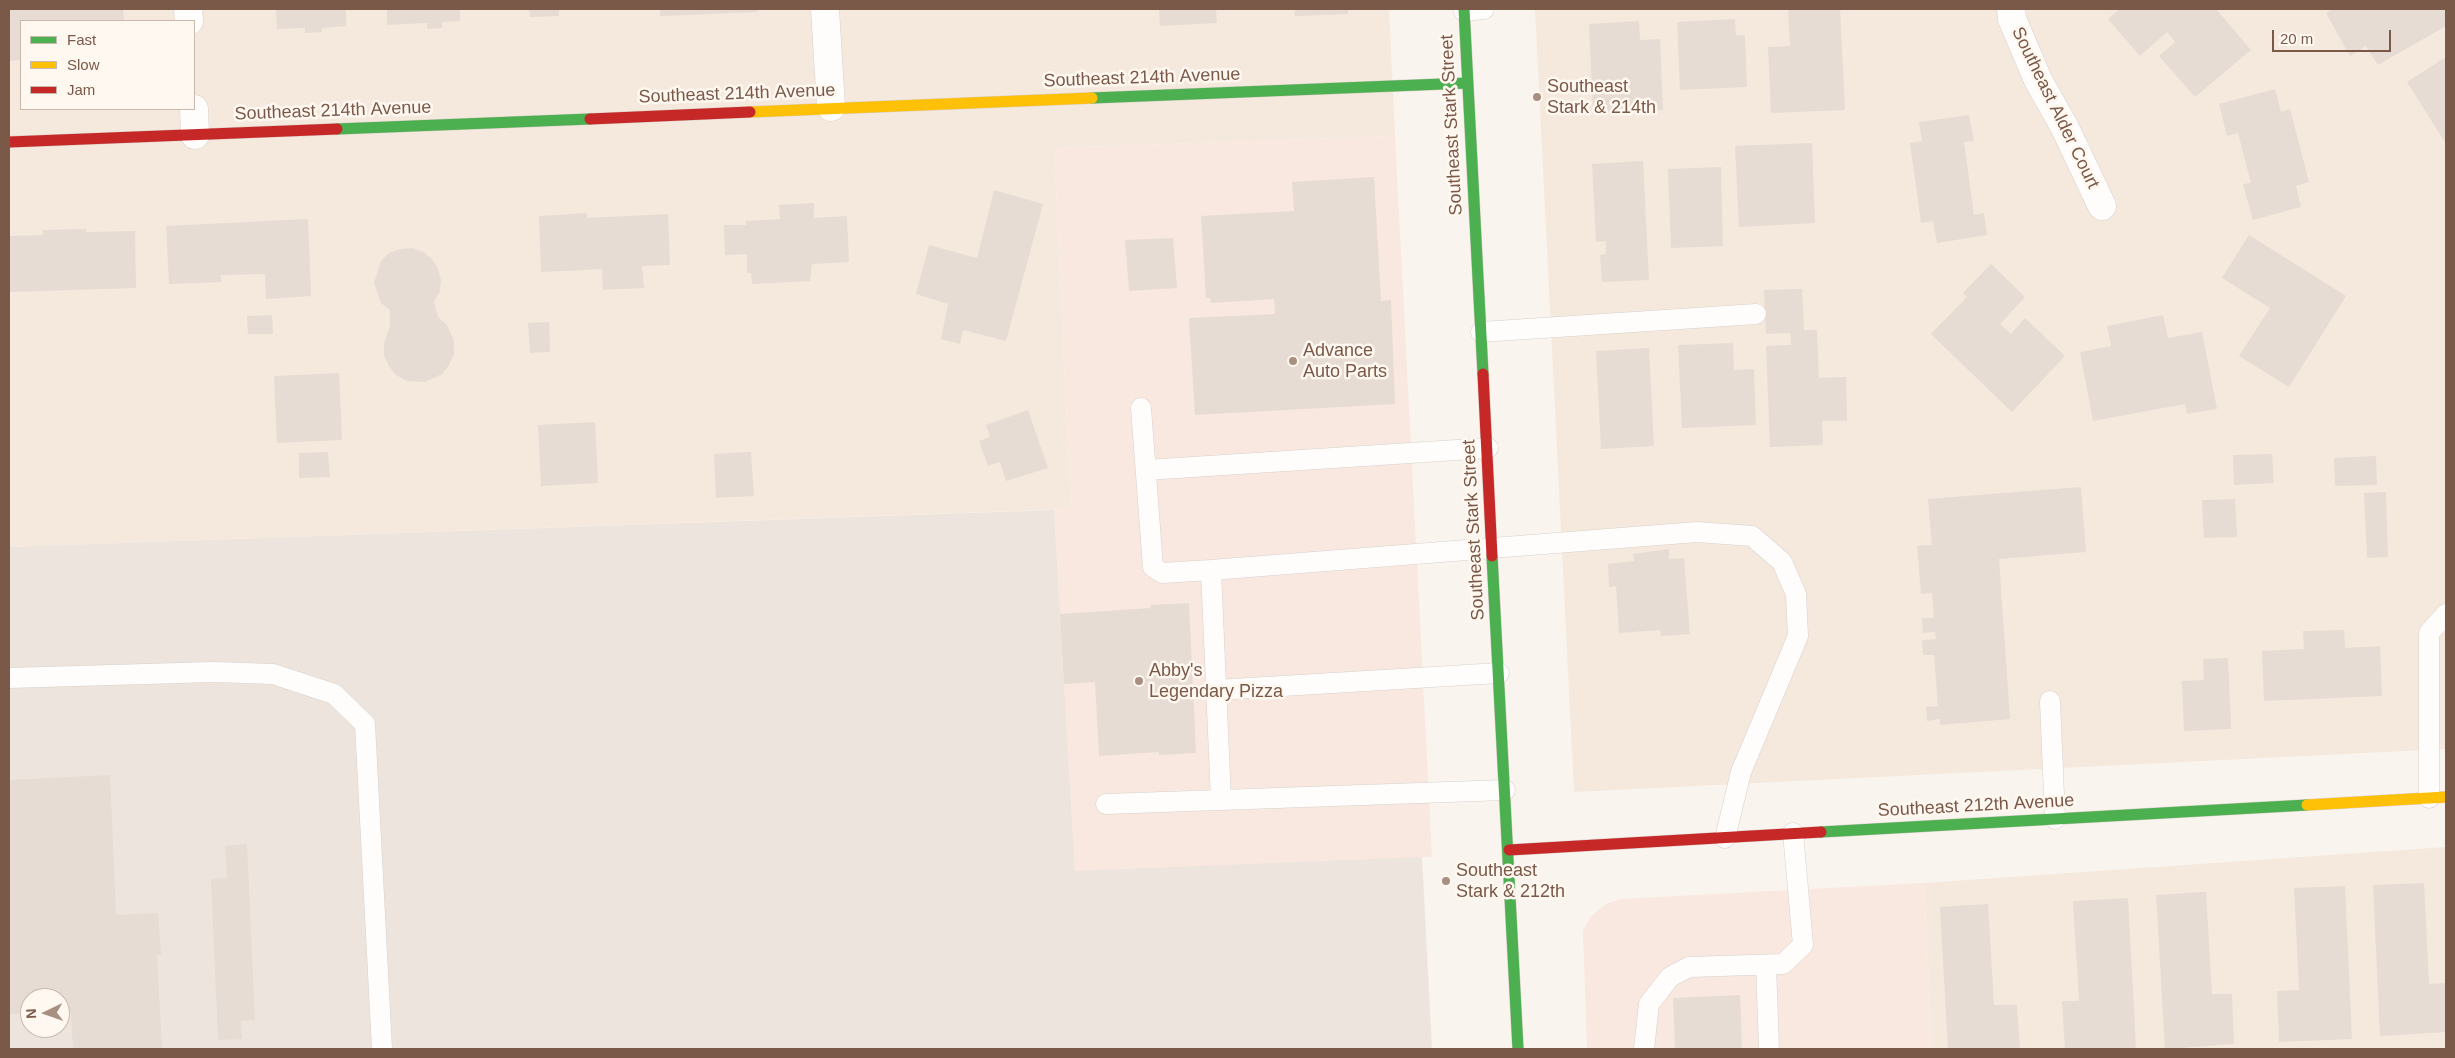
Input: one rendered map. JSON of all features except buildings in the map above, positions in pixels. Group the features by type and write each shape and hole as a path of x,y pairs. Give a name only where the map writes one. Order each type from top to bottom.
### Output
{"street":[{"path":"825,9 831,108"},
{"name":"Southeast Alder Court","path":"2010,9 2012,19 2038,80 2065,128 2102,206"},
{"name":"Southeast Stark Street","path":"1464,10 1518,1049"},
{"name":"Southeast 214th Avenue","path":"9,142 194,122 831,108 1468,83"},
{"name":"Southeast 212th Avenue","path":"1509,850 2438,798"}],"lane":[{"path":"1464,10 1484,9"},
{"path":"1481,332 1756,314"},
{"path":"1141,408 1153,566 1162,573 1697,532 1752,536 1782,562 1796,594 1798,636 1741,772 1725,838"},
{"path":"1146,470 1488,448"},
{"path":"1210,570 1221,800"},
{"path":"2438,798 2429,633 2446,614"},
{"path":"9,678 213,672 273,674 334,694 364,724 382,1049"},
{"path":"1216,690 1499,673"},
{"path":"2050,701 2055,819"},
{"path":"1106,804 1506,790"},
{"path":"1644,1049 1649,1004 1670,977 1689,967 1784,964 1803,945 1793,834"},
{"path":"1766,965 1769,1049"}],"shaded area":[{"path":"9,9 1389,9 1395,136 1054,148 1071,509 9,547"},
{"path":"1535,9 2446,9 2446,749 1574,792"},
{"path":"1395,136 1432,857 1075,872 1054,510 1071,508 1054,148"},
{"path":"1054,510 1075,871 1422,857 1432,1049 9,1049 9,547"},
{"path":"2446,847 2446,1049 1932,1049 1924,883"},
{"path":"1924,883 1932,1049 1587,1049 1583,931 1591,916 1606,904 1621,899"}],"traffic: fast":[{"path":"1464,9 1483,374"},
{"path":"1092,98 1468,83"},
{"path":"337,129 590,119"},
{"path":"1492,556 1518,1049"},
{"path":"1821,832 2307,805"}],"traffic: slow":[{"path":"750,112 1092,98"},
{"path":"2307,805 2446,797"}],"traffic: jam":[{"path":"590,119 750,112"},
{"path":"9,142 337,129"},
{"path":"1483,374 1492,556"},
{"path":"1509,850 1821,832"}],"place":[{"name":"Southeast Stark & 214th","path":"1537,97"},
{"name":"Advance Auto Parts","path":"1293,361"},
{"name":"Abby's Legendary Pizza","path":"1139,681"},
{"name":"Southeast Stark & 212th","path":"1446,881"}]}
